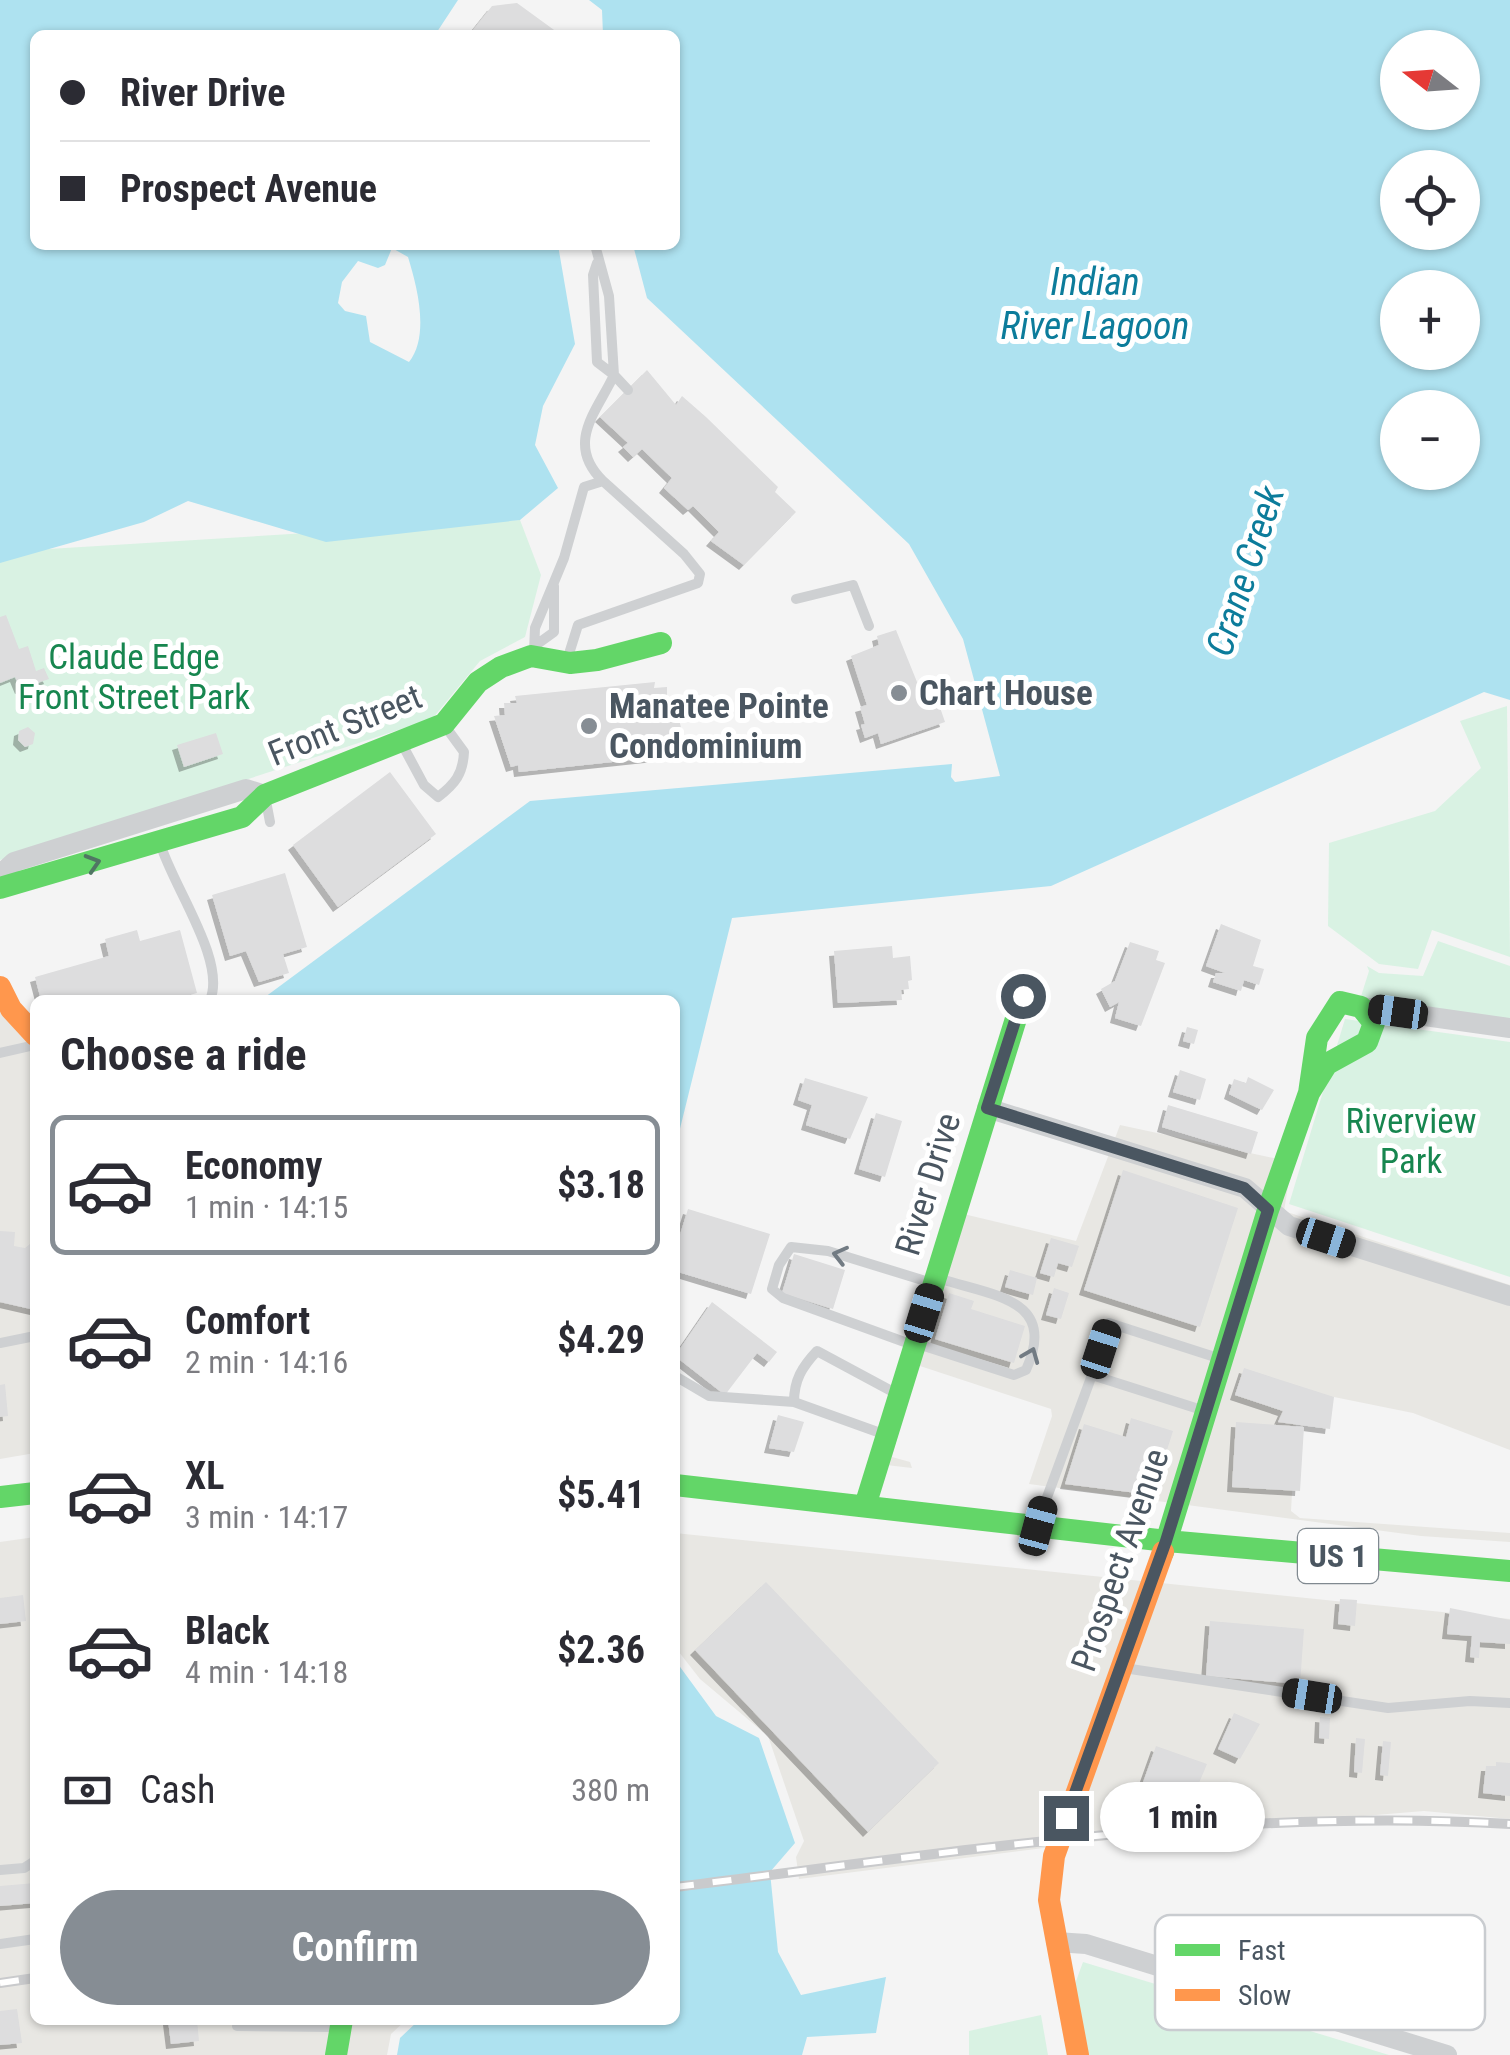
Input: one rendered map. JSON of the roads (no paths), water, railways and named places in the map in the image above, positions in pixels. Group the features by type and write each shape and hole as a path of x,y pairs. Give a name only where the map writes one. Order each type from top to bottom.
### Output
{"street":[{"path":"534,651 566,663 597,660 662,644"},
{"name":"Front Street","path":"0,888 242,818 265,795 444,724 478,682 534,651"},
{"name":"Front Street","path":"0,875 14,862 246,789 265,795"},
{"path":"0,987 11,1009 30,1030"},
{"name":"River Drive","path":"865,1506 1023,996"},
{"name":"Prospect Avenue","path":"1078,2055 1048,1885 1054,1856 1166,1541 1268,1210 1309,1093 1324,1022 1340,1002 1361,1007 1374,1023 1370,1038 1362,1049 1327,1065 1309,1093"},
{"path":"1361,1007 1510,1028"},
{"path":"987,1108 1244,1188 1289,1226 1510,1296"},
{"name":"US 1","path":"680,1486 1166,1541 1510,1571"},
{"path":"0,1497 30,1494"},
{"path":"1056,1942 1086,1944 1155,1965"},
{"path":"336,2055 342,2025"},
{"path":"1366,2030 1447,2055"}],"lane":[{"path":"534,651 535,628 554,585 584,487 589,413 614,375 609,296 596,250"},
{"path":"597,263 593,289 598,362 628,390"},
{"path":"566,663 578,625 680,592 698,583 700,574 684,554 594,472 587,454"},
{"path":"584,487 603,481"},
{"path":"534,651 554,632 554,585"},
{"path":"796,599 852,585 869,626"},
{"path":"402,743 424,786 438,797 454,786 464,752 444,724"},
{"path":"265,795 270,822"},
{"path":"157,818 162,842 206,949 216,985 212,995"},
{"path":"0,1053 30,1045"},
{"path":"791,1248 828,1251 934,1280 1004,1299 1030,1314 1037,1325 1037,1346 1026,1370 1014,1375 915,1344 782,1298 772,1289 779,1265 791,1248"},
{"path":"1038,1526 1048,1486 1109,1323 1222,1360"},
{"path":"0,1342 30,1337"},
{"path":"794,1402 802,1367 817,1351 899,1395"},
{"path":"1092,1375 1206,1412"},
{"path":"680,1379 708,1396 794,1402 886,1436"},
{"path":"1121,1668 1388,1708 1470,1701 1510,1703"},
{"path":"0,1870 30,1864"},
{"path":"0,1944 30,1940"},
{"path":"237,2026 290,2025"}],"water":[{"path":"0,0 458,0 438,30 30,30 30,250 391,250 385,265 378,268 358,261 342,282 338,303 345,311 366,316 370,342 409,362 419,339 418,296 408,257 396,250 559,250 575,344 543,406 535,445 558,488 520,520 326,542 188,501 144,522 0,563"},
{"name":"Indian River Lagoon","path":"589,0 1510,0 1510,700 1484,692 1051,886 732,918 680,1129 680,995 268,995 530,801 952,764 951,777 955,782 1000,776 963,639 909,544 647,298 634,250 680,250 680,30 603,30 602,10"},
{"path":"680,1667 716,1716 759,1738 795,1843 770,1872 778,1952 801,1995 886,1977 876,2033 807,2037 802,2055 397,2055 400,2038 414,2025 680,2025"}],"railway":[{"path":"680,1886 1091,1836 1196,1827 1405,1820 1510,1824"},
{"path":"0,1983 30,1979"}],"place":[{"name":"Chart House","path":"899,693"},
{"name":"Manatee Pointe Condominium","path":"589,726"}],"water label":[{"name":"Crane Creek","path":"1245,571"}],"park label":[{"name":"Claude Edge Front Street Park","path":"134,677"},
{"name":"Riverview Park","path":"1411,1141"}]}
